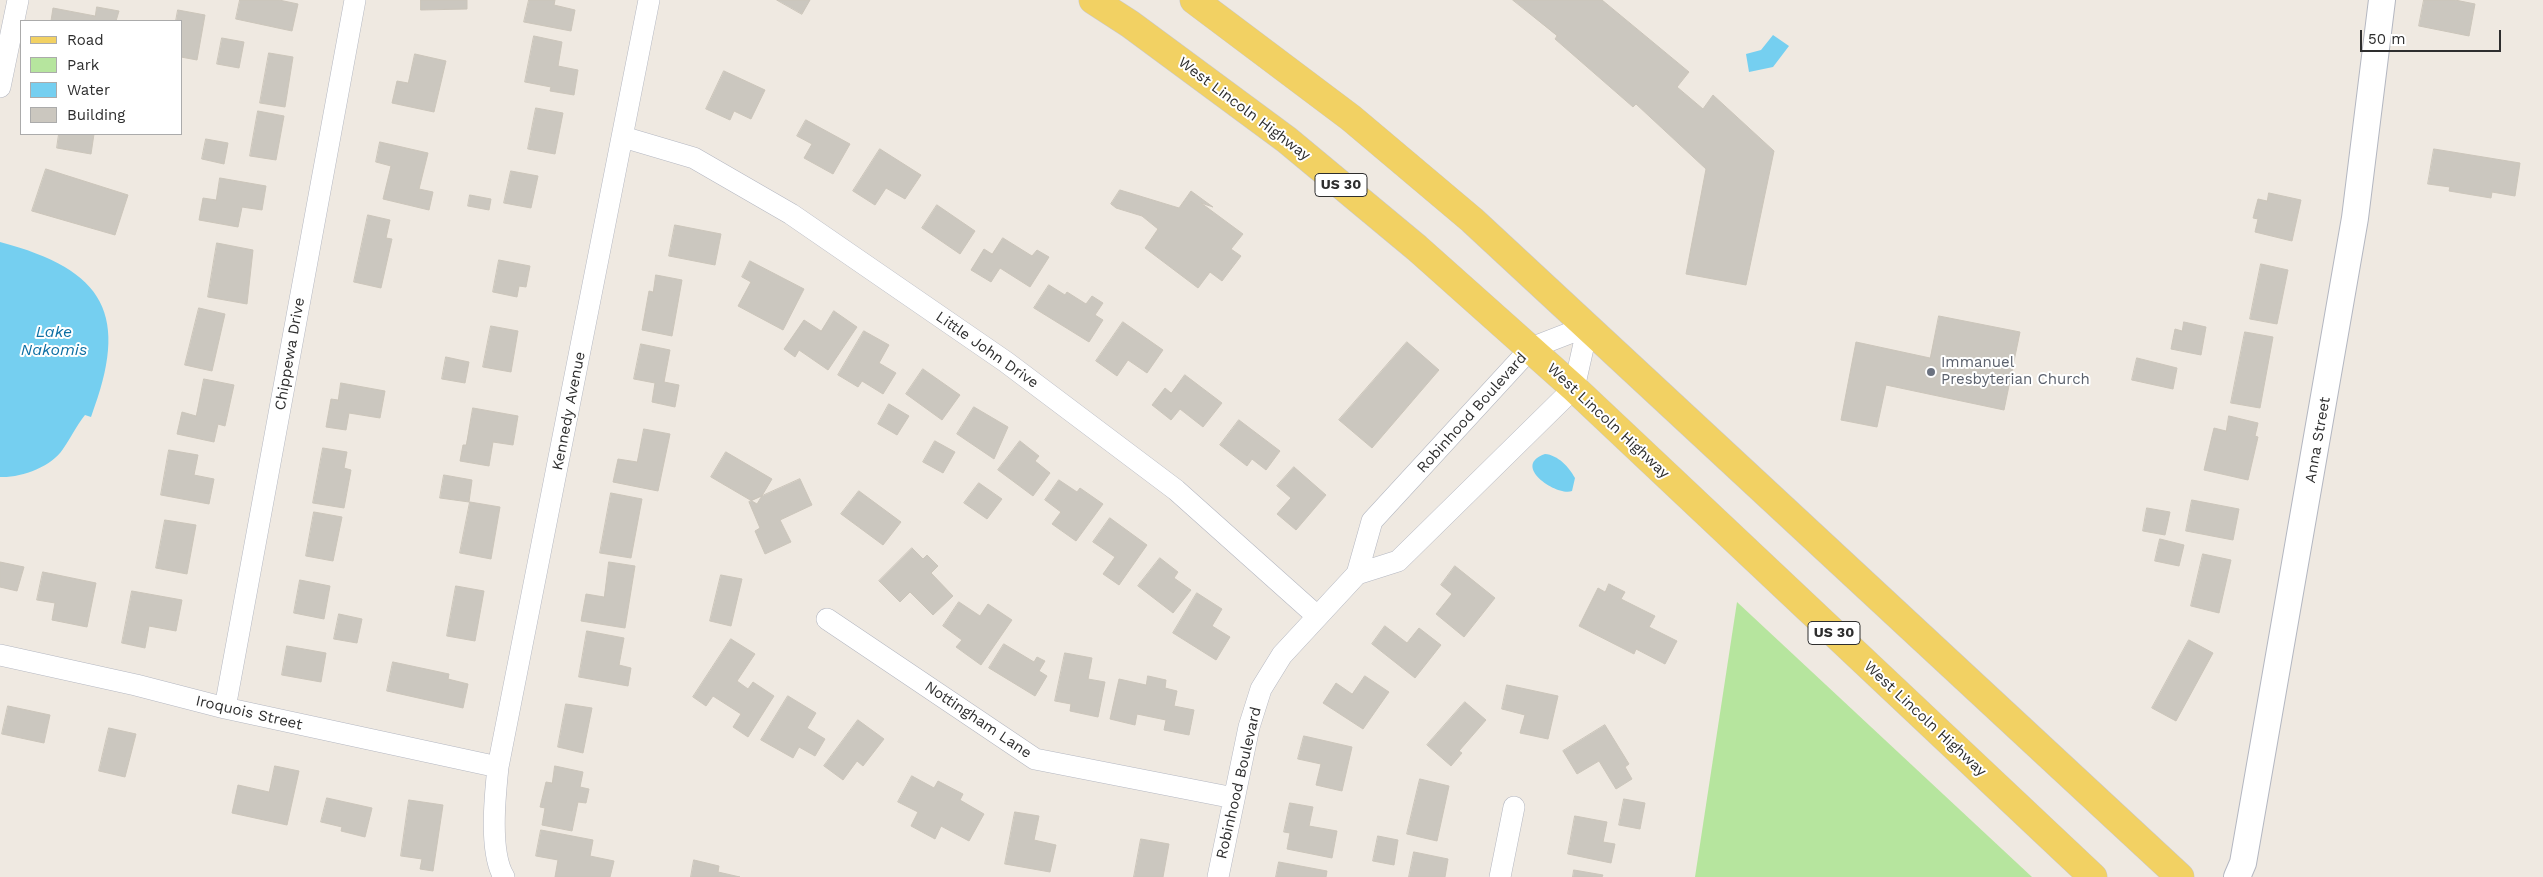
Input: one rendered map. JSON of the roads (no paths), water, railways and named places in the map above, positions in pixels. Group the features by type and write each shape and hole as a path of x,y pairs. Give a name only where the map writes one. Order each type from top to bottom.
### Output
{"main road":[{"name":"West Lincoln Highway","path":"1093,0 1130,24 1287,140 1417,248 1574,388 2093,877"},
{"path":"1194,0 1351,118 1472,220 2180,877"}],"street":[{"path":"0,87 18,0"},
{"name":"Chippewa Drive","path":"225,708 356,0"},
{"name":"Kennedy Avenue","path":"504,877 500,870 494,823 498,767 650,0"},
{"name":"Anna Street","path":"2236,877 2243,863 2356,218 2382,0"},
{"name":"Little John Drive","path":"623,137 694,158 791,214 1006,362 1176,490 1317,616"},
{"path":"1574,388 1588,326"},
{"name":"Robinhood Boulevard","path":"1357,574 1372,521 1531,348 1588,326"},
{"name":"Robinhood Boulevard","path":"1218,877 1248,727 1261,689 1282,656 1357,574 1398,560 1574,388"},
{"name":"Nottingham Lane","path":"827,619 1035,759 1234,798"},
{"name":"Iroquois Street","path":"0,655 136,685 225,708 498,767"},
{"path":"1500,877 1514,808"}],"water":[{"path":"1773,35 1789,46 1773,67 1749,72 1746,54 1761,50"},
{"name":"Lake Nakomis","path":"0,242 36,253 64,267 86,283 100,302 107,324 108,351 103,381 91,417 85,415 63,449 51,461 35,470 8,477 0,477"},
{"path":"1545,454 1559,459 1570,470 1575,478 1572,491 1565,492 1548,485 1534,473 1532,466 1536,459"}],"place":[{"name":"Immanuel Presbyterian Church","path":"1931,372"}]}
